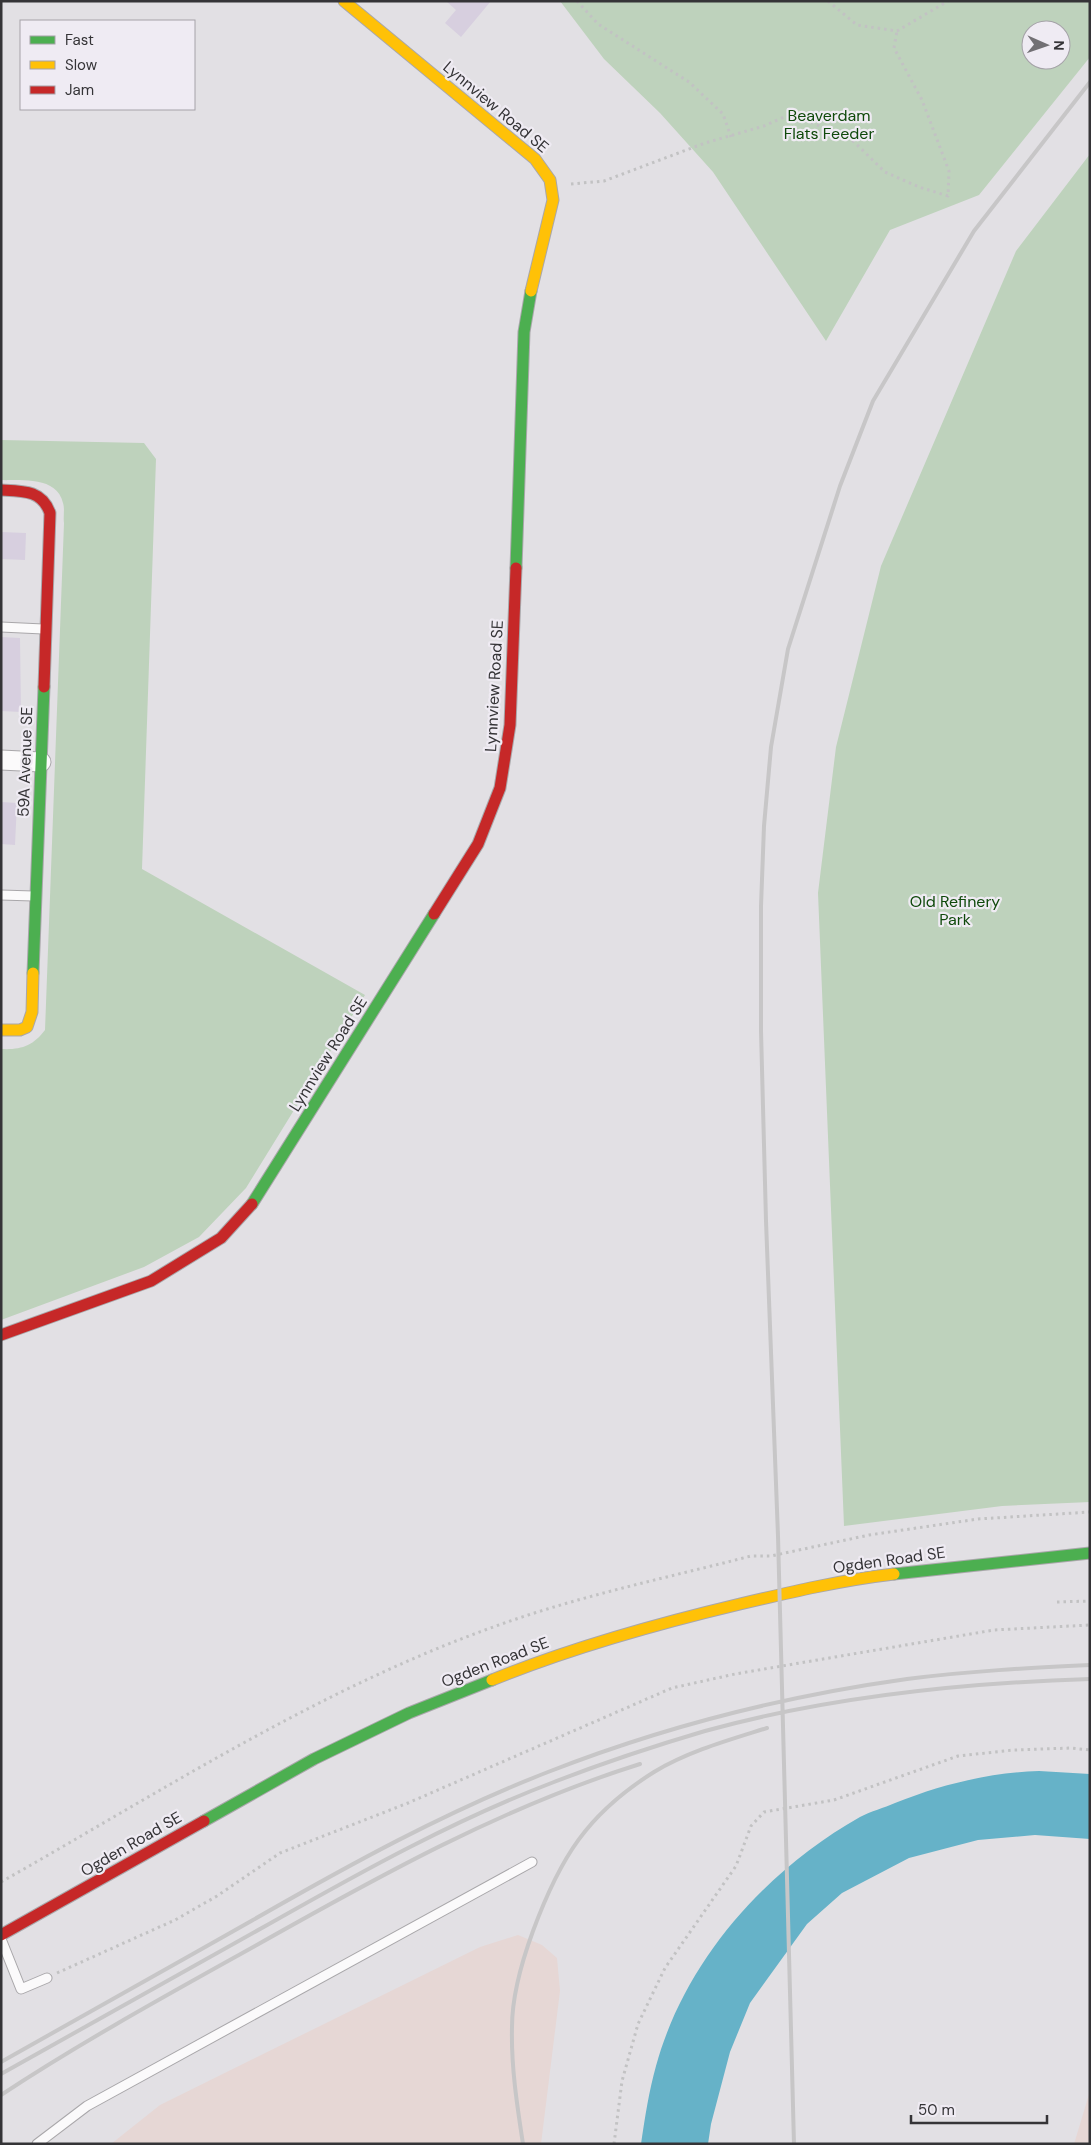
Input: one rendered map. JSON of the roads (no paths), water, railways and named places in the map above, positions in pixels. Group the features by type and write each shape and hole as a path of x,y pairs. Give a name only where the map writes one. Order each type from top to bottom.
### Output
{"street":[{"name":"Lynnview Road SE","path":"1,1335 152,1282 221,1238 257,1198 478,844 500,788 507,753 524,332 534,270 552,208 552,186 547,173 535,159 344,1"},
{"name":"59A Avenue SE","path":"1,490 29,491 44,498 50,513 32,1012 28,1027 20,1030 1,1030"},
{"path":"1,760 41,762"},
{"name":"Ogden Road SE","path":"1,1937 314,1759 409,1713 531,1664 656,1624 813,1587 998,1562 1049,1559 1090,1553"},
{"name":"Ogden Road SE","path":"1049,1559 1090,1562"}],"lane":[{"path":"1,627 46,630"},
{"path":"1,895 36,896"},
{"path":"37,2144 87,2106 532,1862"},
{"path":"1,1937 20,1989 47,1978"}],"water":[{"path":"1039,1771 1090,1774 1090,1839 1035,1835 978,1840 909,1858 842,1893 807,1924 750,2003 730,2052 711,2124 708,2144 641,2144 649,2095 669,2027 687,1990 709,1955 734,1922 762,1891 793,1863 825,1839 869,1813 948,1785 1002,1774"}],"railway":[{"path":"794,2144 778,1536 761,1031 761,906 764,826 771,747 788,649 840,486 873,401 974,231 1090,82"},
{"path":"1,2062 325,1879 398,1840 472,1804 591,1756 680,1727 816,1694 907,1679 953,1674 1090,1665"},
{"path":"1,2074 338,1885 408,1848 480,1813 591,1768 705,1731 799,1709 944,1688 1090,1679"},
{"path":"523,2144 513,2071 512,2015 516,1990 533,1931 543,1905 565,1860 593,1822 611,1804 654,1772 695,1752 767,1728"},
{"path":"1,2095 126,2018 395,1869 491,1822 539,1801 589,1781 640,1764"}],"park label":[{"name":"Beaverdam Flats Feeder","path":"829,124"},
{"name":"Old Refinery Park","path":"955,910"}]}
